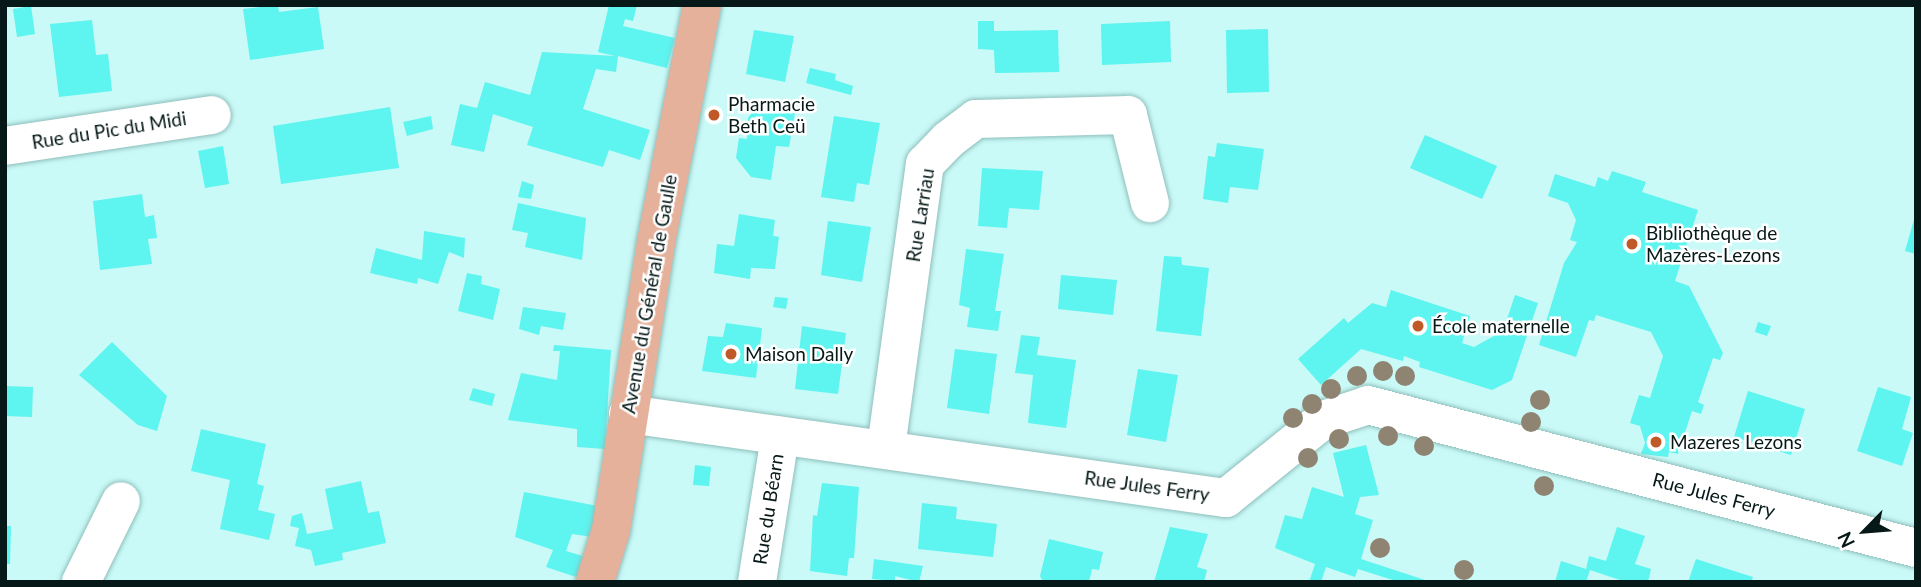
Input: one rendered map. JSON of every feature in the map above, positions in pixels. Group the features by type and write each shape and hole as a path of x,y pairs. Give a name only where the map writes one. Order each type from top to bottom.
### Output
{"main road":[{"name":"Avenue du Général de Gaulle","path":"595,582 611,530 628,414 702,5"}],"street":[{"name":"Rue du Pic du Midi","path":"5,146 212,115"},
{"name":"Rue Larriau","path":"886,448 925,164 948,140 976,119 1128,115 1150,202"},
{"name":"Rue Jules Ferry","path":"628,414 886,448 1226,498 1323,420 1367,405 1916,548"},
{"name":"Rue du Béarn","path":"757,582 780,436"},
{"path":"81,582 121,501"}],"building":[{"path":"278,5 279,12 318,7 324,49 250,60 243,9"},
{"path":"609,5 637,5 633,21 625,19 623,26 675,38 667,68 618,56 616,72 596,69 583,109 650,130 640,160 609,150 603,167 527,145 533,127 493,114 484,152 451,145 460,104 477,108 485,82 530,95 542,52 615,56 598,52"},
{"path":"31,6 35,34 17,37 13,9"},
{"path":"92,20 96,55 108,54 112,91 59,97 50,24"},
{"path":"978,21 994,21 994,31 1058,30 1059,72 995,73 994,50 978,49"},
{"path":"1170,21 1171,62 1102,65 1101,24"},
{"path":"1268,29 1269,92 1227,93 1226,30"},
{"path":"754,30 794,36 785,82 746,74"},
{"path":"810,68 836,74 835,80 853,86 851,95 806,83"},
{"path":"761,101 796,107 789,147 776,146 771,180 751,177 736,158 739,138 747,139 748,118"},
{"path":"390,107 399,168 281,184 273,126"},
{"path":"431,116 433,129 407,136 403,122"},
{"path":"834,116 880,123 869,185 857,183 854,202 821,197"},
{"path":"1425,135 1497,166 1482,199 1410,168"},
{"path":"1217,143 1264,149 1258,190 1230,187 1228,203 1203,199 1208,156 1215,157"},
{"path":"223,146 229,184 205,188 198,151"},
{"path":"982,168 1043,171 1039,210 1009,208 1007,228 978,226"},
{"path":"1612,171 1646,182 1642,192 1698,210 1675,281 1689,286 1723,353 1720,360 1713,358 1698,402 1704,405 1701,414 1692,411 1678,454 1669,452 1668,457 1641,454 1645,443 1640,426 1630,423 1639,395 1650,398 1663,356 1651,332 1596,315 1594,321 1589,320 1576,357 1539,345 1564,263 1577,242 1570,240 1576,220 1568,203 1548,196 1555,174 1595,187 1598,177 1608,181"},
{"path":"522,181 534,185 531,199 518,197"},
{"path":"142,194 145,217 154,215 157,238 148,239 152,264 100,270 93,201"},
{"path":"518,203 586,218 582,260 525,247 528,233 512,230"},
{"path":"739,214 775,220 773,236 779,237 775,269 751,268 750,279 714,273 717,244 734,246"},
{"path":"1916,216 1916,254 1905,251"},
{"path":"828,221 871,227 862,282 821,275"},
{"path":"424,231 465,238 464,258 449,252 438,284 418,278 417,284 370,273 376,248 422,260"},
{"path":"966,249 1004,254 995,311 1001,311 998,331 967,327 970,308 959,305"},
{"path":"1164,256 1181,257 1182,265 1209,268 1201,336 1156,331"},
{"path":"467,273 482,276 481,284 500,289 493,320 458,311"},
{"path":"1061,275 1117,280 1113,315 1058,309"},
{"path":"1391,290 1470,316 1462,343 1474,347 1503,331 1515,295 1538,303 1512,380 1492,390 1419,367 1420,362 1404,356 1403,361 1361,349 1321,385 1298,359 1344,318 1348,323 1372,303 1386,307"},
{"path":"775,297 788,298 786,309 773,307"},
{"path":"523,307 566,313 563,330 541,326 539,335 519,329"},
{"path":"1758,322 1771,326 1767,336 1755,332"},
{"path":"726,323 762,328 756,378 702,371 708,336 723,337"},
{"path":"802,326 846,333 838,394 795,389"},
{"path":"1021,335 1040,337 1037,355 1076,360 1066,428 1028,423 1033,375 1015,373"},
{"path":"112,342 167,396 157,431 138,425 79,375"},
{"path":"554,345 611,350 605,449 577,447 577,429 508,420 521,373 557,380 560,351 553,351"},
{"path":"955,349 997,354 989,414 947,408"},
{"path":"1138,369 1178,375 1166,442 1127,435"},
{"path":"5,386 33,387 32,417 5,416"},
{"path":"1878,387 1911,397 1902,429 1913,433 1902,466 1857,451"},
{"path":"473,388 495,394 492,406 469,400"},
{"path":"1748,391 1805,409 1791,455 1734,437"},
{"path":"201,429 266,444 257,484 264,486 258,510 275,514 269,540 220,529 230,480 191,471"},
{"path":"1366,445 1379,495 1360,497 1355,514 1373,520 1361,559 1431,582 1399,582 1358,569 1355,577 1326,567 1321,582 1309,582 1315,564 1275,548 1285,515 1302,519 1312,487 1344,497 1333,453"},
{"path":"695,465 711,467 709,486 693,485"},
{"path":"361,481 368,513 379,511 386,543 342,553 343,560 315,566 311,550 295,546 299,528 290,526 292,516 302,513 307,534 333,529 325,489"},
{"path":"822,483 859,487 854,558 849,558 847,576 810,571 813,515 817,516"},
{"path":"524,492 598,506 593,537 572,534 566,551 586,557 579,578 546,567 553,550 515,537"},
{"path":"922,503 957,507 956,519 997,524 993,557 918,549"},
{"path":"5,526 11,526 10,564 5,564"},
{"path":"1170,527 1208,534 1197,567 1207,570 1204,582 1154,582"},
{"path":"1617,527 1645,536 1635,564 1651,569 1648,582 1626,582 1590,570 1586,582 1555,582 1561,561 1586,569 1589,556 1606,561"},
{"path":"1049,539 1103,552 1099,570 1092,569 1089,582 1043,582 1040,576"},
{"path":"874,559 923,566 919,582 895,576 895,581 872,579"},
{"path":"1696,559 1753,577 1751,582 1688,582"}],"place":[{"name":"Pharmacie Beth Ceü","path":"714,115"},
{"name":"Bibliothèque de Mazères-Lezons","path":"1632,244"},
{"name":"École maternelle","path":"1418,326"},
{"name":"Maison Dally","path":"731,354"},
{"name":"Mazeres Lezons","path":"1656,442"}]}
